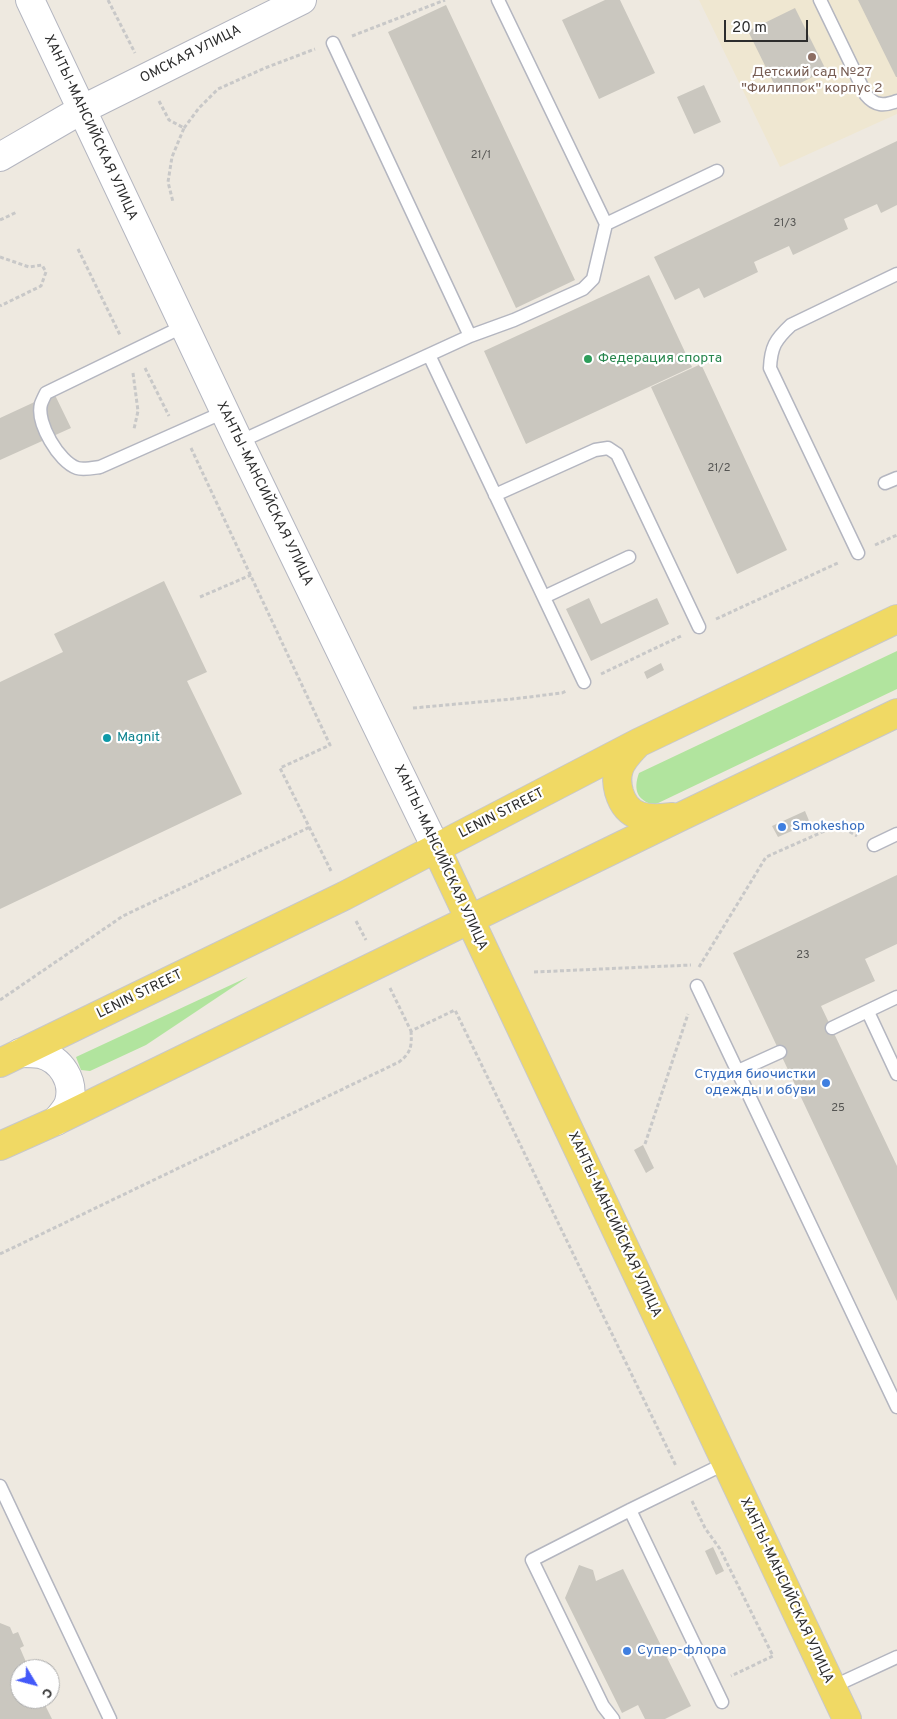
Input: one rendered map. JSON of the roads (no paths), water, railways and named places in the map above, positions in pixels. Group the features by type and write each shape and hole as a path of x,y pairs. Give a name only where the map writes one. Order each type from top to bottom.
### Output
{"main road":[{"name":"ХАНТЫ-МАНСИЙСКАЯ УЛИЦА","path":"30,0 224,412 436,848 846,1719"},
{"name":"ОМСКАЯ УЛИЦА","path":"0,157 82,110 302,0"},
{"name":"LENIN STREET","path":"10,1058 344,896 638,743 897,619"},
{"path":"0,1146 56,1121 897,713"},
{"path":"638,743 623,760 618,770 616,781 621,798 629,810 640,817 654,820 680,817"},
{"path":"10,1058 40,1054 57,1063 69,1081 71,1091 69,1103 56,1121"}],"lane":[{"path":"239,442 470,336 514,320 583,289 593,279 606,224 498,0"},
{"path":"820,0 866,95 871,101 879,105 890,104 897,100"},
{"path":"334,42 470,336"},
{"path":"606,224 717,171"},
{"path":"858,553 770,368 771,353 777,338 791,325 897,274"},
{"path":"184,326 46,394 40,405 42,422 56,452 67,464 79,469 100,467 224,412"},
{"path":"429,355 584,682"},
{"path":"495,495 595,450 608,448 617,454 699,627"},
{"path":"544,597 629,556"},
{"path":"874,845 897,834"},
{"path":"697,986 897,1407"},
{"path":"832,1028 897,997"},
{"path":"868,1012 897,1074"},
{"path":"738,1072 780,1052"},
{"path":"613,1719 603,1706 532,1560 726,1463"},
{"path":"0,1486 110,1719"},
{"path":"630,1510 722,1702"},
{"path":"832,1687 897,1657"}],"place":[{"name":"Детский сад №27 \"Филиппок\" корпус 2","path":"812,57"},
{"name":"Федерация спорта","path":"588,359"},
{"name":"Magnit","path":"107,738"},
{"name":"Smokeshop","path":"782,827"},
{"name":"Студия биочистки одежды и обуви","path":"826,1083"},
{"name":"Супер-флора","path":"627,1651"}]}
